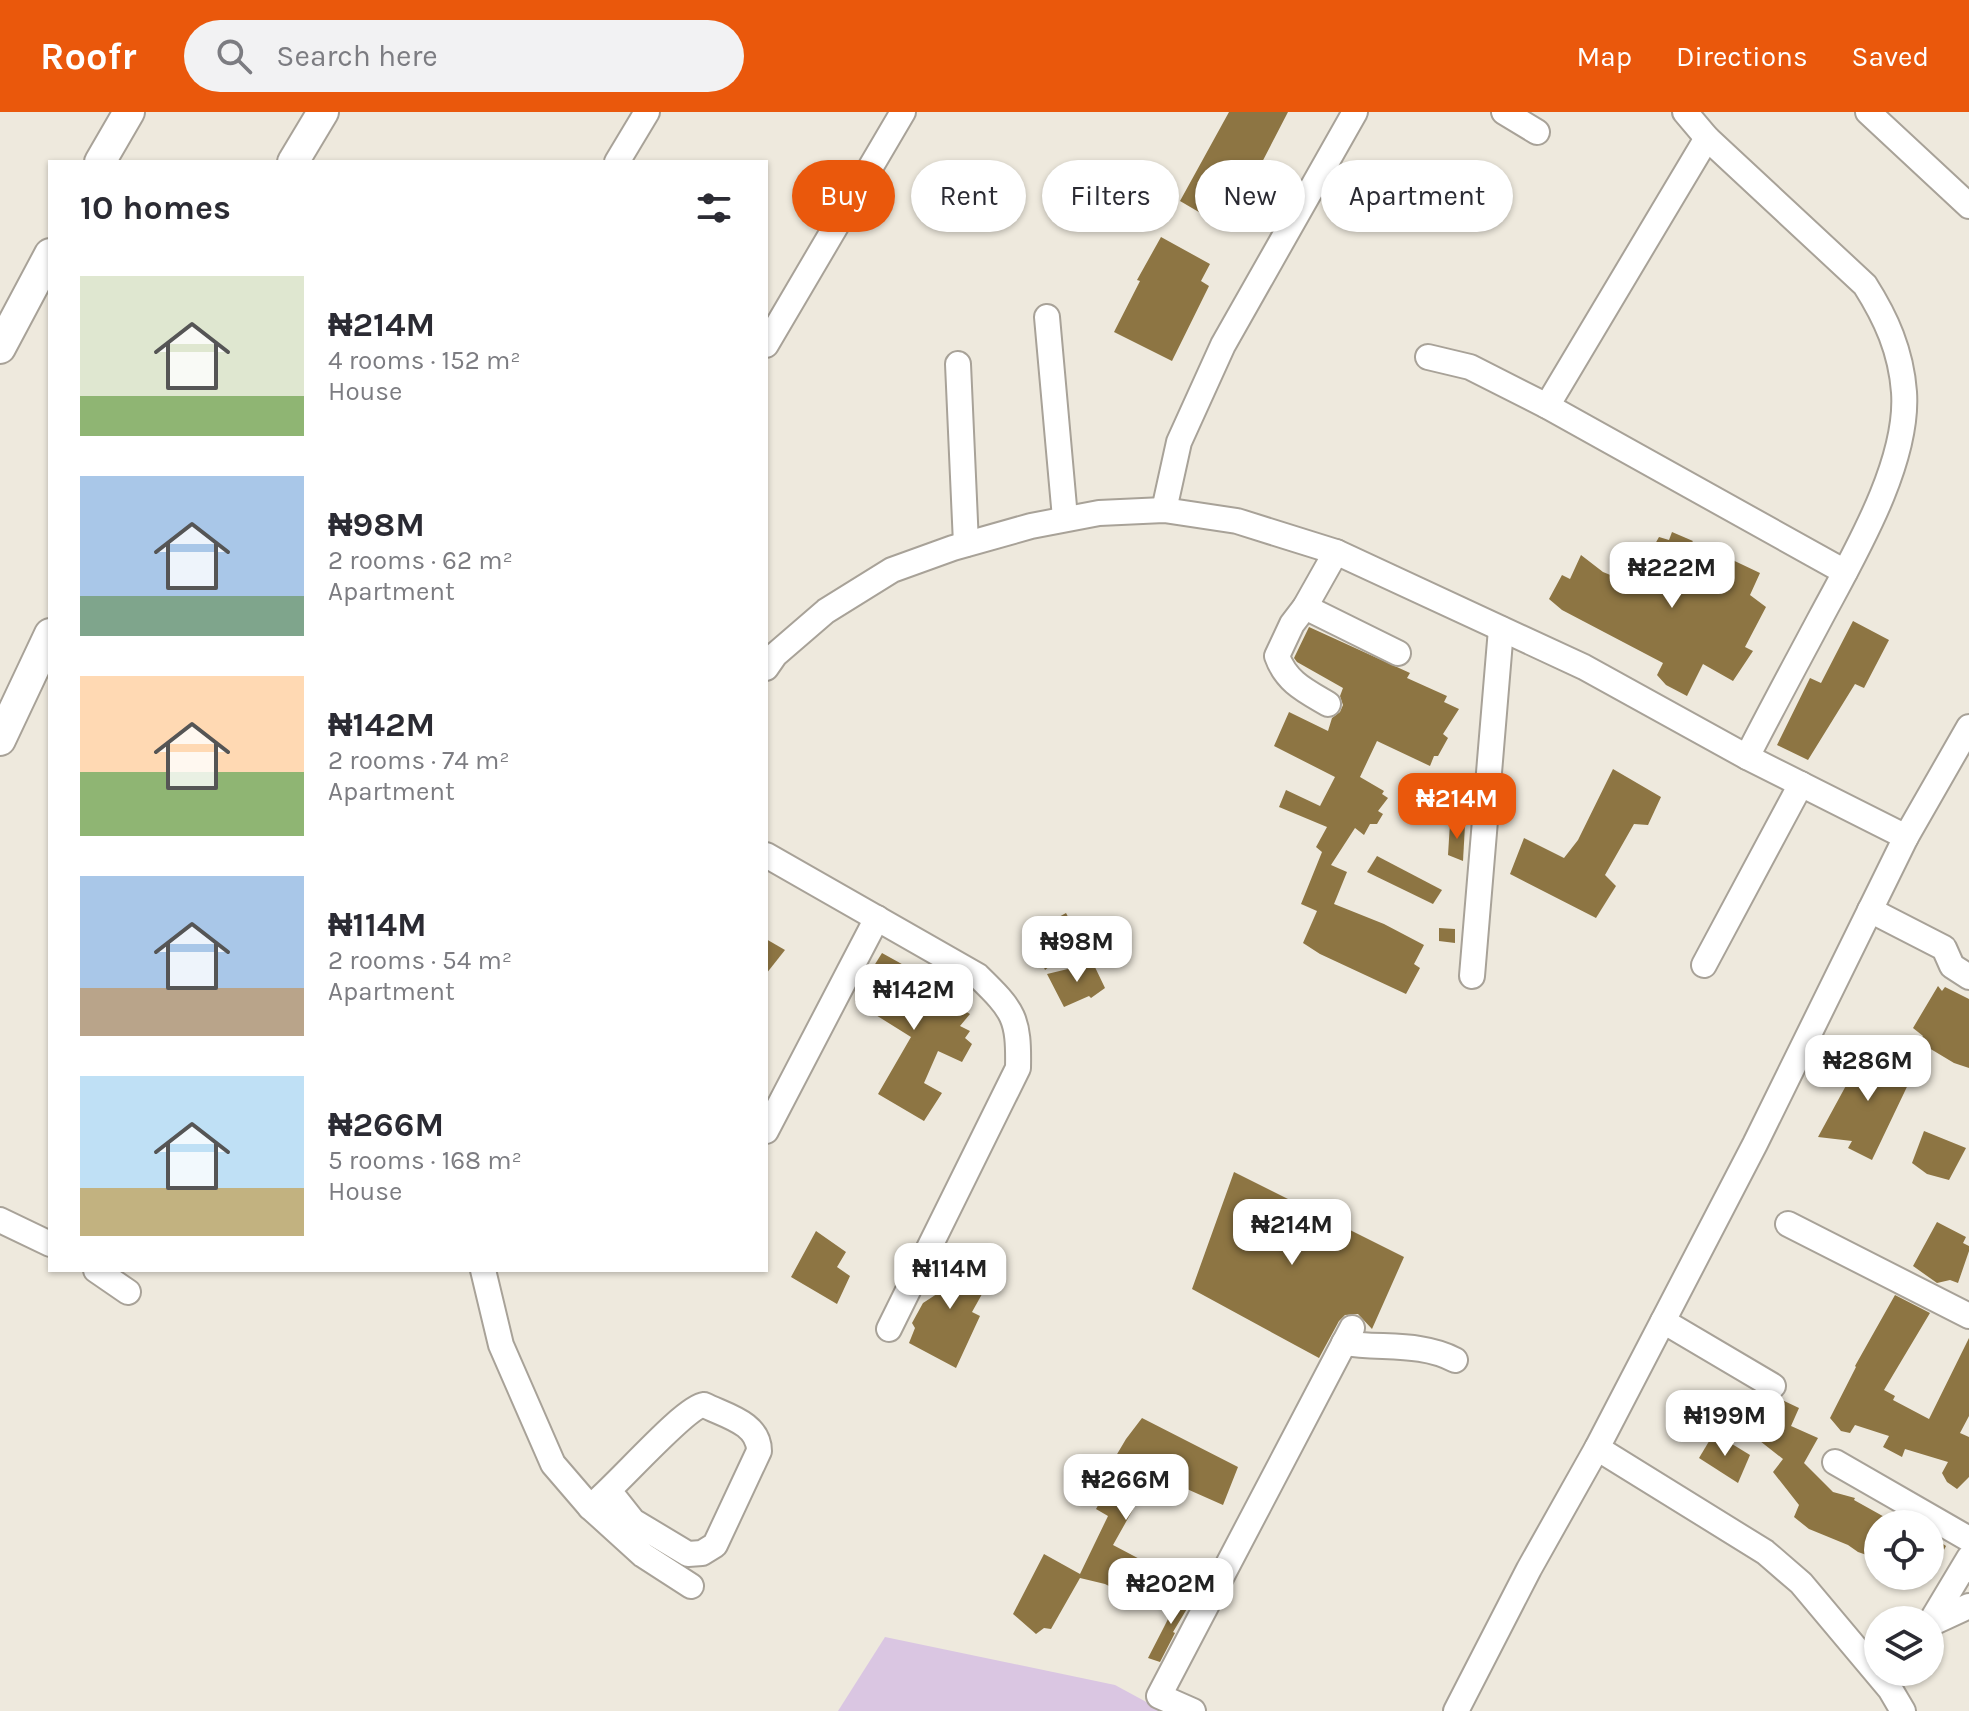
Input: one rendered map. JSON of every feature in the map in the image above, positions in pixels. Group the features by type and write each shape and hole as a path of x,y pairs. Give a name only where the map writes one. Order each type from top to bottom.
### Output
{"main road":[{"path":"101,160 129,112"},
{"path":"294,160 323,112"},
{"path":"0,348 48,258"},
{"path":"0,740 48,638"}],"street":[{"path":"618,160 647,112"},
{"path":"768,342 903,112"},
{"path":"1164,510 1179,442 1223,345 1355,112"},
{"path":"1504,112 1537,132"},
{"path":"1685,112 1707,138 1865,285 1884,314 1896,344 1904,393 1900,442 1884,489 1845,572 1747,757"},
{"path":"1868,112 1969,206"},
{"path":"1547,406 1707,138"},
{"path":"1047,317 1065,518"},
{"path":"1428,357 1470,367 1547,406 1845,572"},
{"path":"958,364 966,544"},
{"path":"769,658 826,611 892,570 966,544 1065,518 1099,513 1164,510 1237,521 1336,552 1584,667 1747,757 1906,837"},
{"path":"1328,704 1297,686 1282,672 1277,656 1292,624 1336,552"},
{"path":"1305,607 1398,653"},
{"path":"1472,976 1501,629"},
{"path":"1456,1711 1755,1144 1906,837 1961,760 1969,727"},
{"path":"1704,965 1801,784"},
{"path":"768,856 978,976 1007,1005 1018,1035 1018,1068 889,1329"},
{"path":"1870,910 1944,948 1952,966 1969,977"},
{"path":"768,1127 877,918"},
{"path":"0,1220 48,1243"},
{"path":"1788,1224 1969,1316"},
{"path":"99,1272 128,1292"},
{"path":"483,1272 501,1345 553,1464 590,1507 643,1555 691,1586"},
{"path":"1663,1321 1773,1386"},
{"path":"1193,1711 1159,1696 1348,1335 1372,1347 1419,1347 1436,1350 1455,1360"},
{"path":"590,1507 610,1492 682,1417 699,1405 750,1427 757,1434 759,1451 715,1545 702,1553 688,1554 633,1521 610,1492"},
{"path":"1597,1448 1765,1552 1801,1583 1864,1647"},
{"path":"1835,1462 1969,1539"},
{"path":"1941,1606 1969,1558"},
{"path":"1944,1618 1969,1606"},
{"path":"1897,1686 1903,1711"}],"shaded area":[{"path":"885,1637 1115,1685 1163,1711 838,1711"}],"building":[{"path":"1229,112 1288,112 1263,160 1203,160"},
{"path":"1195,174 1195,210 1180,201"},
{"path":"1161,237 1210,264 1201,281 1209,286 1172,361 1114,332 1140,281 1137,280"},
{"path":"1672,532 1693,541 1685,551 1718,563 1722,555 1760,573 1750,595 1766,607 1745,647 1753,651 1733,681 1703,664 1687,696 1666,685 1657,675 1663,663 1562,610 1549,599 1562,575 1570,579 1581,555 1603,572 1630,583 1659,537 1669,540"},
{"path":"1853,621 1889,640 1864,688 1855,684 1808,760 1777,745 1810,678 1821,683"},
{"path":"1309,627 1410,673 1407,678 1447,696 1444,702 1459,709 1443,734 1448,738 1430,766 1377,741 1360,777 1384,791 1382,794 1388,798 1378,811 1383,814 1377,824 1370,824 1364,835 1355,828 1331,865 1347,872 1334,904 1384,924 1424,945 1414,964 1420,968 1406,994 1303,943 1317,911 1301,904 1322,852 1316,847 1327,827 1279,807 1286,790 1320,806 1335,777 1274,746 1289,712 1328,731 1332,718 1343,705 1340,696 1343,688 1294,658"},
{"path":"1613,769 1661,797 1648,825 1634,824 1605,875 1616,886 1596,918 1510,874 1524,838 1564,858 1578,840"},
{"path":"1450,823 1465,825 1463,861 1448,855"},
{"path":"1377,856 1442,890 1433,904 1367,872"},
{"path":"1066,913 1081,941 1045,970 1030,933"},
{"path":"1439,928 1455,929 1455,943 1439,941"},
{"path":"768,940 785,950 768,971"},
{"path":"882,953 918,973 909,988 935,1002 940,991 962,998 959,1008 970,1014 960,1026 970,1031 965,1038 972,1044 962,1062 938,1051 924,1083 942,1093 924,1121 878,1094 911,1037 855,1002"},
{"path":"1093,963 1105,988 1091,998 1089,996 1064,1007 1047,974"},
{"path":"1938,986 1942,991 1945,987 1969,999 1969,1068 1954,1063 1919,1042 1923,1036 1913,1028"},
{"path":"1867,1047 1915,1070 1872,1160 1848,1148 1852,1141 1818,1137"},
{"path":"1924,1131 1966,1148 1949,1180 1927,1174 1912,1163"},
{"path":"1234,1172 1404,1257 1372,1329 1358,1314 1345,1315 1319,1358 1192,1289"},
{"path":"1937,1222 1966,1237 1963,1243 1969,1246 1969,1251 1958,1283 1950,1280 1937,1283 1913,1266"},
{"path":"816,1231 846,1252 837,1267 850,1276 837,1304 791,1277"},
{"path":"943,1254 972,1262 970,1267 991,1278 972,1312 980,1316 956,1368 909,1343 915,1328 912,1323 923,1303 946,1288 930,1279"},
{"path":"1895,1295 1930,1313 1884,1390 1895,1396 1893,1400 1929,1419 1969,1338 1969,1416 1960,1433 1969,1437 1969,1477 1957,1489 1947,1482 1942,1473 1948,1462 1905,1449 1902,1457 1883,1447 1889,1436 1855,1425 1850,1433 1841,1431 1830,1418"},
{"path":"1780,1399 1799,1408 1791,1426 1818,1438 1804,1463 1833,1492 1855,1498 1872,1510 1864,1510 1864,1554 1809,1529 1794,1517 1799,1505 1773,1472 1783,1459 1760,1441"},
{"path":"1142,1418 1238,1467 1223,1505 1153,1474 1113,1545 1168,1574 1166,1578 1180,1587 1145,1597 1144,1604 1105,1584 1080,1578 1051,1629 1044,1628 1036,1634 1013,1614 1044,1554 1080,1574 1108,1516 1096,1509 1100,1502 1091,1498"},
{"path":"1714,1433 1750,1455 1738,1483 1699,1458"},
{"path":"1183,1589 1194,1597 1160,1662 1148,1658"}]}
